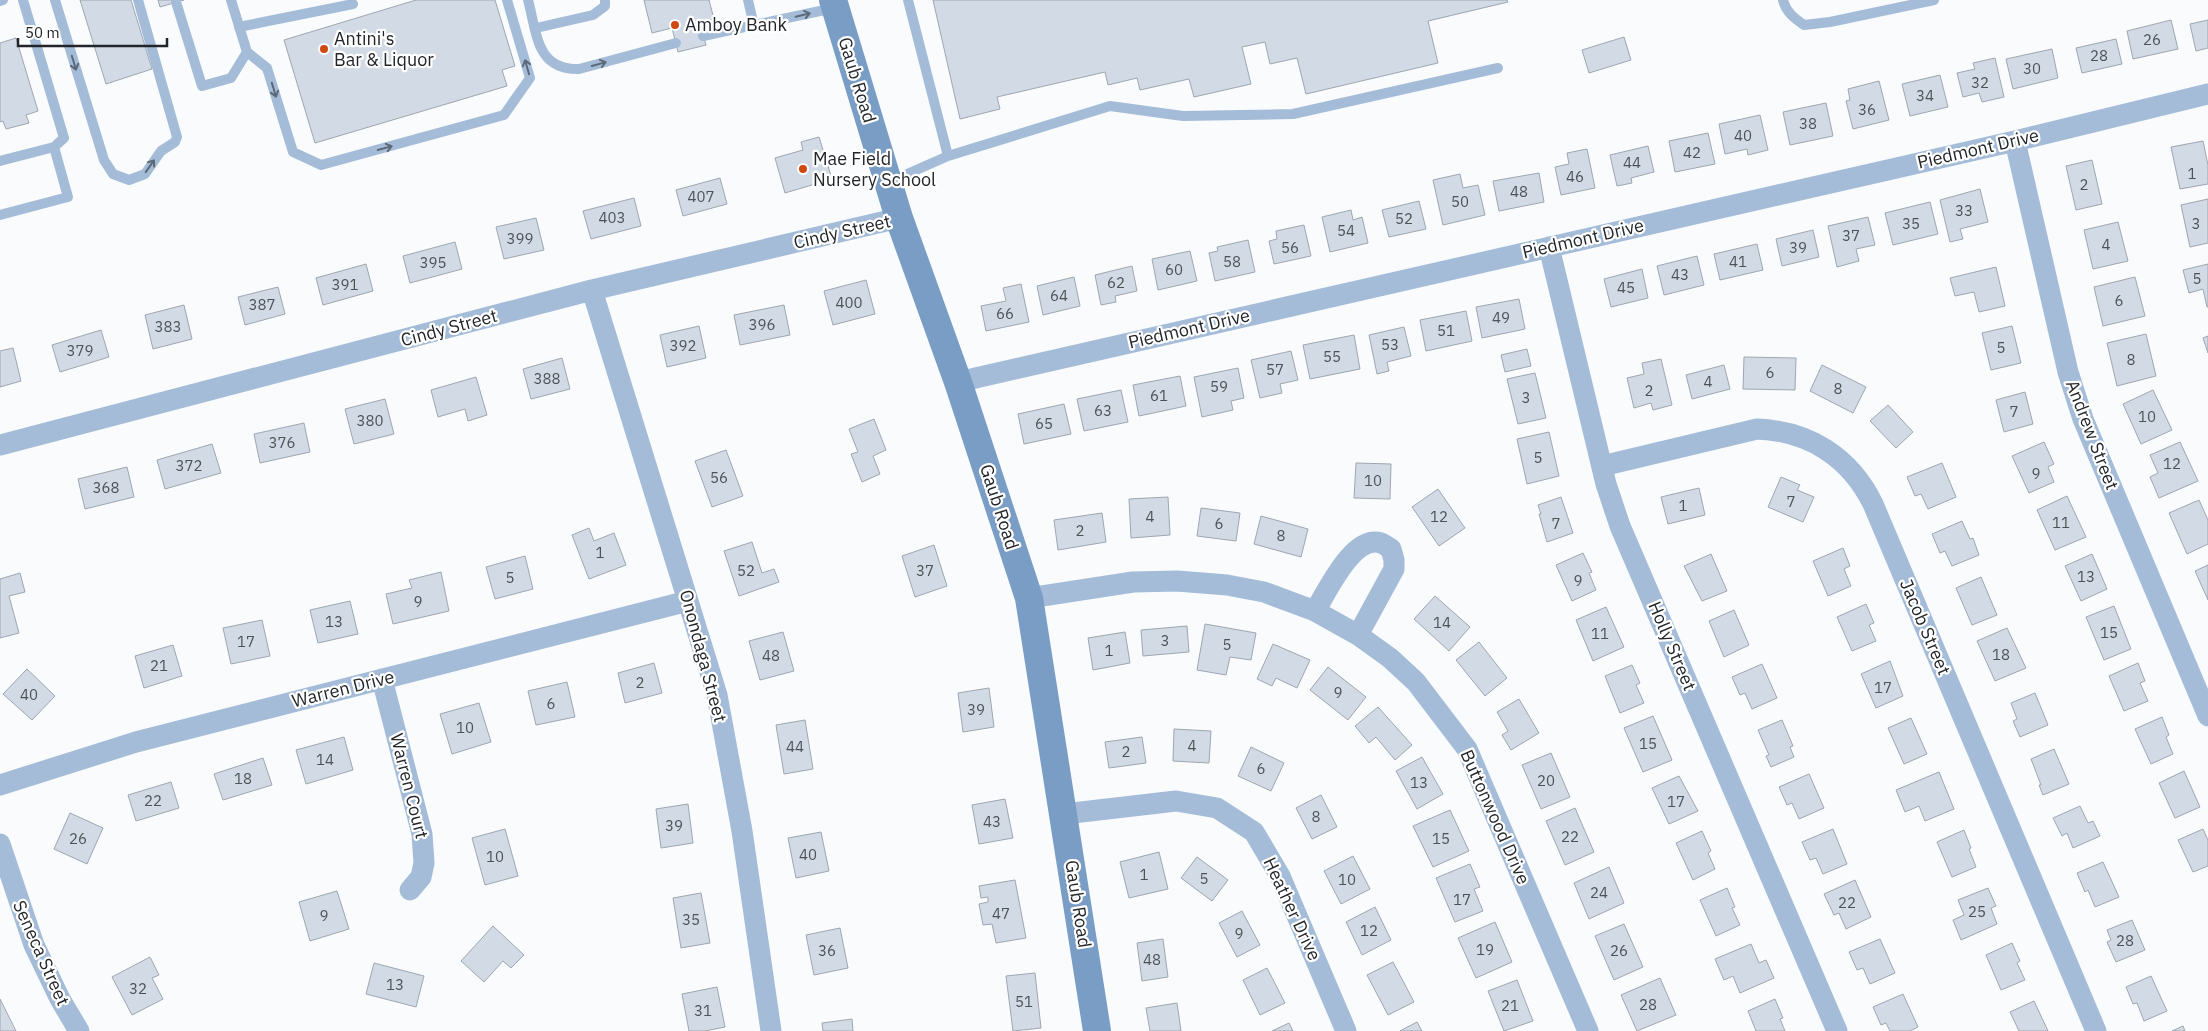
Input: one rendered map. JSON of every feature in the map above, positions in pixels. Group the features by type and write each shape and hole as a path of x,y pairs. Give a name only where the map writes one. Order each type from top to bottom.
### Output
{"street":[{"name":"Gaub Road","path":"834,4 899,218 958,382 1029,598 1098,1031"},
{"name":"Piedmont Drive","path":"958,382 2016,141 2208,94"},
{"name":"Andrew Street","path":"2016,141 2068,372 2083,419 2208,716"},
{"name":"Cindy Street","path":"0,445 592,290 899,218"},
{"name":"Holly Street","path":"1549,247 1602,466 1612,503 1623,533 1837,1031"},
{"name":"Onondaga Street","path":"592,290 717,696 742,831 771,1031"},
{"name":"Jacob Street","path":"1602,466 1757,429 1772,430 1811,440 1835,455 1855,474 1873,504 2096,1031"},
{"path":"1315,611 1349,558 1358,548 1368,543 1381,543 1391,549 1394,569 1358,635"},
{"name":"Buttonwood Drive","path":"1029,598 1133,582 1177,581 1264,592 1315,611 1358,635 1390,658 1416,682 1467,749 1588,1031"},
{"name":"Warren Drive","path":"0,785 136,742 688,602"},
{"name":"Warren Court","path":"382,679 422,834 424,863 420,877 410,890"},
{"name":"Heather Drive","path":"1064,814 1176,800 1217,808 1254,832 1280,876 1346,1031"},
{"name":"Seneca Street","path":"0,844 34,945 60,999 79,1031"}],"lane":[{"path":"0,161 54,147 64,138 23,0"},
{"path":"55,0 104,160 113,174 129,180 145,174 161,151 176,142 177,137 138,0"},
{"path":"231,0 247,52 268,68 293,152 321,165 504,115 530,78 507,0"},
{"path":"528,0 543,53 549,62 564,70 578,70 676,43"},
{"path":"536,28 593,15 605,6 605,0"},
{"path":"748,0 754,26"},
{"path":"908,0 948,156"},
{"path":"1783,0 1792,17 1804,25 1830,22 1934,0"},
{"path":"176,2 202,86 231,78 247,52"},
{"path":"239,27 353,4"},
{"path":"704,36 754,26 834,4"},
{"path":"888,183 948,156 1110,106 1183,116 1293,114 1498,68"},
{"path":"0,214 68,197 54,147"}],"building":[{"path":"80,0 131,0 152,69 106,84"},
{"path":"158,0 184,0 160,7"},
{"path":"416,0 495,0 515,66 502,70 507,86 315,143 284,40"},
{"name":"Amboy Bank","path":"644,0 709,0 714,19 700,22 706,45 678,52 672,28 652,33"},
{"path":"933,0 1507,0 1508,2 1428,21 1438,63 1306,94 1297,58 1270,64 1265,42 1242,47 1251,84 1194,97 1189,79 1140,90 1137,78 1108,85 1105,72 997,97 1000,109 960,119"},
{"path":"2171,20 2178,49 2133,59 2127,31"},
{"path":"2208,20 2208,48 2196,51 2190,24"},
{"path":"1624,37 1631,60 1589,73 1582,50"},
{"path":"16,38 38,111 26,115 29,123 6,129 3,121 0,122 0,43"},
{"path":"2116,39 2122,64 2082,73 2076,48"},
{"path":"2052,49 2058,78 2013,89 2006,59"},
{"path":"1995,58 2004,97 1982,102 1979,93 1963,97 1957,73 1975,69 1973,63"},
{"path":"1940,75 1948,107 1910,116 1902,84"},
{"path":"1879,81 1889,120 1853,129 1846,101 1850,100 1848,89"},
{"path":"1826,103 1833,136 1790,145 1783,112"},
{"path":"1760,115 1768,150 1748,155 1747,149 1725,154 1719,124"},
{"path":"1708,133 1715,164 1675,172 1669,141"},
{"name":"Mae Field Nursery School","path":"819,137 832,179 785,193 775,158 803,150 801,142"},
{"path":"2203,141 2208,165 2208,184 2180,189 2171,147"},
{"path":"1648,146 1654,172 1631,178 1632,183 1617,186 1610,155"},
{"path":"1587,149 1595,188 1561,195 1555,167 1569,164 1567,153"},
{"path":"2092,160 2102,204 2076,210 2066,166"},
{"path":"1539,173 1544,202 1499,211 1493,181"},
{"path":"1460,174 1463,188 1478,185 1485,215 1443,225 1433,180"},
{"path":"720,178 727,204 683,216 676,190"},
{"path":"1980,189 1988,222 1960,229 1963,239 1950,242 1940,200"},
{"path":"634,198 641,226 591,239 583,211"},
{"path":"2208,199 2208,243 2190,247 2181,205"},
{"path":"1419,201 1426,229 1389,237 1382,210"},
{"path":"1930,202 1938,234 1893,245 1885,213"},
{"path":"1351,210 1353,220 1362,217 1368,243 1330,252 1322,217"},
{"path":"1868,217 1875,245 1856,249 1859,261 1837,267 1828,226"},
{"path":"536,218 544,250 504,259 496,227"},
{"path":"2118,222 2128,261 2093,269 2084,230"},
{"path":"1304,225 1311,256 1274,264 1269,241 1277,239 1276,231"},
{"path":"1813,230 1819,257 1782,266 1776,239"},
{"path":"1248,240 1255,272 1215,281 1209,253 1218,251 1217,247"},
{"path":"455,242 462,269 410,283 403,256"},
{"path":"1757,244 1763,270 1720,280 1714,254"},
{"path":"1190,251 1197,281 1158,290 1152,259"},
{"path":"1697,256 1704,285 1664,295 1657,266"},
{"path":"366,264 373,291 323,305 316,278"},
{"path":"2208,264 2207,307 2203,289 2189,293 2183,270"},
{"path":"1132,266 1137,291 1115,296 1116,302 1101,305 1095,275"},
{"path":"1996,267 2005,306 1979,312 1974,292 1955,296 1950,278"},
{"path":"1642,269 1648,298 1611,307 1604,279"},
{"path":"1074,277 1080,306 1043,315 1037,286"},
{"path":"2135,277 2145,316 2103,326 2094,287"},
{"path":"866,280 875,314 833,325 824,291"},
{"path":"1021,284 1029,322 986,331 981,306 1006,301 1003,288"},
{"path":"278,287 285,314 245,325 238,297"},
{"path":"1519,299 1525,329 1482,338 1476,307"},
{"path":"184,305 192,339 153,349 145,315"},
{"path":"784,305 790,335 740,345 734,315"},
{"path":"1466,311 1472,341 1426,351 1420,320"},
{"path":"699,326 706,358 667,367 660,335"},
{"path":"2012,326 2021,363 1991,370 1982,333"},
{"path":"1404,327 1411,356 1387,362 1389,371 1377,374 1369,335"},
{"path":"101,330 109,357 60,372 52,345"},
{"path":"2146,334 2156,376 2117,386 2107,343"},
{"path":"1354,335 1360,369 1310,379 1303,345"},
{"path":"2208,336 2208,353 2203,338"},
{"path":"13,348 21,381 0,387 0,351"},
{"path":"1527,349 1531,366 1505,372 1501,355"},
{"path":"1291,351 1298,380 1280,384 1282,393 1260,398 1251,360"},
{"path":"1744,357 1796,358 1795,390 1743,389"},
{"path":"562,358 570,389 531,399 523,369"},
{"path":"1661,359 1672,405 1653,410 1651,403 1634,408 1627,378 1644,374 1642,363"},
{"path":"1724,365 1730,389 1692,399 1686,375"},
{"path":"1822,365 1866,387 1853,413 1810,391"},
{"path":"1238,368 1244,398 1231,401 1233,410 1202,417 1194,377"},
{"path":"1535,373 1546,418 1518,424 1507,379"},
{"path":"1180,376 1186,406 1139,416 1133,385"},
{"path":"476,377 487,415 468,421 465,409 438,417 431,390"},
{"path":"1121,390 1128,422 1084,431 1077,399"},
{"path":"2153,390 2172,430 2141,444 2123,404"},
{"path":"2025,392 2033,424 2004,432 1996,400"},
{"path":"385,399 394,434 354,444 345,409"},
{"path":"1064,404 1071,434 1024,444 1018,414"},
{"path":"1888,405 1913,432 1896,448 1870,421"},
{"path":"874,419 886,450 873,456 880,474 862,482 851,454 858,452 849,429"},
{"path":"304,423 310,452 260,463 254,434"},
{"path":"1549,432 1559,476 1527,484 1517,439"},
{"path":"2044,442 2054,464 2048,467 2054,482 2029,493 2012,456"},
{"path":"2180,442 2198,481 2159,498 2150,477 2158,473 2150,455"},
{"path":"212,444 221,473 165,489 157,460"},
{"path":"726,450 743,496 712,507 695,461"},
{"path":"1356,463 1391,464 1390,499 1354,498"},
{"path":"1942,463 1956,497 1928,509 1921,494 1915,496 1907,477"},
{"path":"127,467 134,497 85,509 78,479"},
{"path":"1781,477 1800,485 1797,490 1814,497 1803,522 1768,507"},
{"path":"1699,488 1705,515 1668,524 1661,497"},
{"path":"1438,489 1465,528 1439,546 1412,507"},
{"path":"2067,496 2086,537 2055,550 2037,510"},
{"path":"1168,497 1170,535 1131,538 1129,499"},
{"path":"1561,497 1573,533 1547,542 1538,505"},
{"path":"2199,500 2208,520 2208,544 2187,554 2169,513"},
{"path":"1201,508 1240,513 1236,541 1197,536"},
{"path":"1102,513 1106,542 1058,550 1054,520"},
{"path":"1261,516 1308,529 1301,557 1254,544"},
{"path":"1962,521 1970,539 1973,538 1979,555 1952,566 1945,551 1940,553 1932,534"},
{"path":"589,528 594,541 614,533 626,565 589,579 572,535"},
{"path":"752,542 762,573 774,569 779,582 739,596 724,551"},
{"path":"934,545 947,586 915,597 902,556"},
{"path":"1843,548 1850,566 1844,569 1851,586 1828,596 1813,561"},
{"path":"1583,553 1592,572 1589,573 1596,590 1572,601 1556,565"},
{"path":"1711,554 1727,591 1702,601 1684,566"},
{"path":"2092,554 2107,589 2081,601 2065,566"},
{"path":"525,556 533,589 495,599 486,567"},
{"path":"2208,565 2208,600 2195,571"},
{"path":"441,572 449,611 393,624 386,594 412,588 409,580"},
{"path":"20,573 25,592 9,596 19,633 0,638 0,579"},
{"path":"1981,577 1997,615 1972,625 1956,588"},
{"path":"1435,596 1470,627 1449,651 1414,619"},
{"path":"350,601 358,634 318,643 310,610"},
{"path":"1866,604 1874,623 1869,625 1876,641 1852,651 1837,617"},
{"path":"2114,606 2131,649 2104,660 2086,617"},
{"path":"1606,607 1624,647 1593,661 1576,620"},
{"path":"1734,610 1749,645 1724,657 1709,621"},
{"path":"262,620 270,656 231,664 223,628"},
{"path":"1205,624 1256,633 1251,660 1230,657 1226,675 1197,670"},
{"path":"1187,626 1189,652 1143,656 1141,630"},
{"path":"2007,628 2026,668 1995,681 1977,641"},
{"path":"783,632 794,671 760,680 749,641"},
{"path":"1125,632 1130,663 1093,670 1088,638"},
{"path":"1479,642 1507,678 1485,696 1456,660"},
{"path":"1273,644 1310,660 1297,688 1276,678 1272,686 1257,679"},
{"path":"173,645 182,676 144,688 135,656"},
{"path":"1890,661 1903,696 1876,708 1861,674"},
{"path":"654,663 662,693 625,703 618,673"},
{"path":"2138,663 2145,681 2140,683 2148,701 2124,711 2109,676"},
{"path":"1762,664 1777,698 1752,709 1745,693 1740,695 1732,677"},
{"path":"1632,665 1640,683 1636,685 1644,703 1620,713 1605,676"},
{"path":"1328,667 1366,697 1348,720 1310,690"},
{"path":"27,669 55,696 32,720 3,694"},
{"path":"567,682 575,717 536,725 528,691"},
{"path":"989,688 994,727 963,732 958,693"},
{"path":"2035,693 2048,725 2020,737 2013,721 2017,719 2011,703"},
{"path":"1519,699 1539,733 1511,750 1502,735 1508,731 1497,712"},
{"path":"479,703 491,742 452,754 440,714"},
{"path":"1378,707 1412,745 1395,760 1376,737 1369,743 1355,726"},
{"path":"1653,716 1672,760 1643,772 1624,728"},
{"path":"2162,717 2169,735 2166,737 2173,754 2151,764 2135,729"},
{"path":"1911,718 1927,754 1904,764 1888,728"},
{"path":"805,720 813,769 784,774 776,725"},
{"path":"1782,720 1793,746 1790,747 1794,757 1771,767 1766,756 1769,755 1758,730"},
{"path":"1174,729 1211,731 1209,763 1173,761"},
{"path":"344,737 353,770 306,784 296,750"},
{"path":"1142,737 1146,763 1109,768 1105,742"},
{"path":"1251,747 1284,763 1271,791 1238,776"},
{"path":"2054,749 2069,784 2043,795 2031,759"},
{"path":"1551,753 1570,797 1541,809 1522,765"},
{"path":"1422,757 1443,794 1417,809 1396,771"},
{"path":"263,758 272,785 223,800 214,774"},
{"path":"2184,771 2200,807 2175,818 2159,783"},
{"path":"1939,772 1954,809 1925,821 1919,806 1905,812 1896,790"},
{"path":"1809,774 1824,808 1799,819 1792,803 1787,805 1779,787"},
{"path":"1679,776 1698,811 1669,824 1652,788"},
{"path":"171,782 179,808 136,821 128,795"},
{"path":"1321,795 1337,827 1312,839 1296,808"},
{"path":"1005,799 1013,838 979,844 972,805"},
{"path":"688,804 693,843 661,848 656,809"},
{"path":"2080,806 2088,823 2093,821 2100,836 2073,848 2067,833 2062,836 2053,818"},
{"path":"1575,808 1594,852 1565,865 1546,821"},
{"path":"1450,810 1469,851 1433,867 1413,826"},
{"path":"70,813 103,828 87,864 54,849"},
{"path":"505,829 518,876 485,885 472,838"},
{"path":"1833,829 1847,864 1823,874 1816,858 1810,860 1802,842"},
{"path":"2203,829 2208,840 2208,866 2193,872 2178,840"},
{"path":"1964,830 1976,867 1952,877 1937,842"},
{"path":"1702,831 1711,851 1708,853 1715,869 1693,880 1676,843"},
{"path":"821,832 829,871 796,878 788,838"},
{"path":"1159,852 1168,889 1129,898 1120,862"},
{"path":"1353,856 1370,889 1341,904 1324,871"},
{"path":"1197,857 1228,880 1212,901 1181,878"},
{"path":"2103,862 2119,897 2095,907 2088,890 2085,892 2077,873"},
{"path":"1470,864 1480,887 1474,889 1483,911 1455,922 1436,878"},
{"path":"1609,867 1624,903 1589,919 1574,883"},
{"path":"1015,880 1026,938 996,943 992,924 983,925 979,904 988,902 988,897 981,898 979,886"},
{"path":"1855,880 1871,917 1846,929 1839,913 1834,915 1824,894"},
{"path":"1727,888 1735,907 1732,908 1740,925 1716,936 1700,900"},
{"path":"1988,888 1996,906 1991,908 1997,924 1961,940 1953,920 1964,915 1958,900"},
{"path":"337,891 349,929 310,941 299,902"},
{"path":"701,893 710,943 681,948 673,898"},
{"path":"1375,907 1391,940 1362,955 1346,922"},
{"path":"1242,911 1260,945 1237,957 1219,923"},
{"path":"2132,920 2145,950 2116,962 2107,942 2111,940 2107,930"},
{"path":"1495,922 1512,962 1476,978 1458,938"},
{"path":"1624,924 1643,967 1614,980 1595,936"},
{"path":"493,926 524,955 511,968 503,961 484,982 461,961"},
{"path":"840,928 848,968 814,975 806,935"},
{"path":"1163,939 1168,977 1142,981 1137,943"},
{"path":"1880,939 1895,973 1870,984 1863,968 1857,970 1849,952"},
{"path":"2012,943 2020,961 2017,963 2025,980 2001,990 1986,955"},
{"path":"1751,944 1759,963 1766,960 1774,978 1740,993 1733,976 1724,980 1715,959"},
{"path":"150,957 159,975 152,978 163,999 132,1015 112,977"},
{"path":"1393,962 1414,1002 1388,1015 1367,975"},
{"path":"374,963 424,976 416,1007 366,994"},
{"path":"1267,968 1285,1003 1260,1015 1243,980"},
{"path":"1035,973 1041,1028 1013,1031 1006,976"},
{"path":"2151,976 2167,1011 2144,1021 2137,1003 2133,1004 2126,987"},
{"path":"1660,978 1676,1015 1637,1031 1621,995"},
{"path":"1517,980 1533,1021 1504,1031 1488,991"},
{"path":"717,987 725,1027 705,1031 689,1031 682,994"},
{"path":"1903,994 1918,1027 1910,1031 1890,1031 1886,1023 1881,1025 1873,1007"},
{"path":"0,999 16,1031 0,1031"},
{"path":"1775,999 1783,1018 1780,1019 1785,1031 1756,1031 1748,1011"},
{"path":"2034,1001 2048,1031 2019,1031 2010,1012"},
{"path":"1177,1003 1181,1031 1150,1031 1146,1008"},
{"path":"852,1019 853,1031 823,1031 822,1023"},
{"path":"1417,1022 1422,1031 1400,1031"},
{"path":"1289,1023 1293,1031 1272,1031"},
{"path":"2183,1026 2185,1031 2172,1031"}],"place":[{"name":"Amboy Bank","path":"675,25"},
{"name":"Antini's Bar & Liquor","path":"324,49"},
{"name":"Mae Field Nursery School","path":"803,169"}]}
